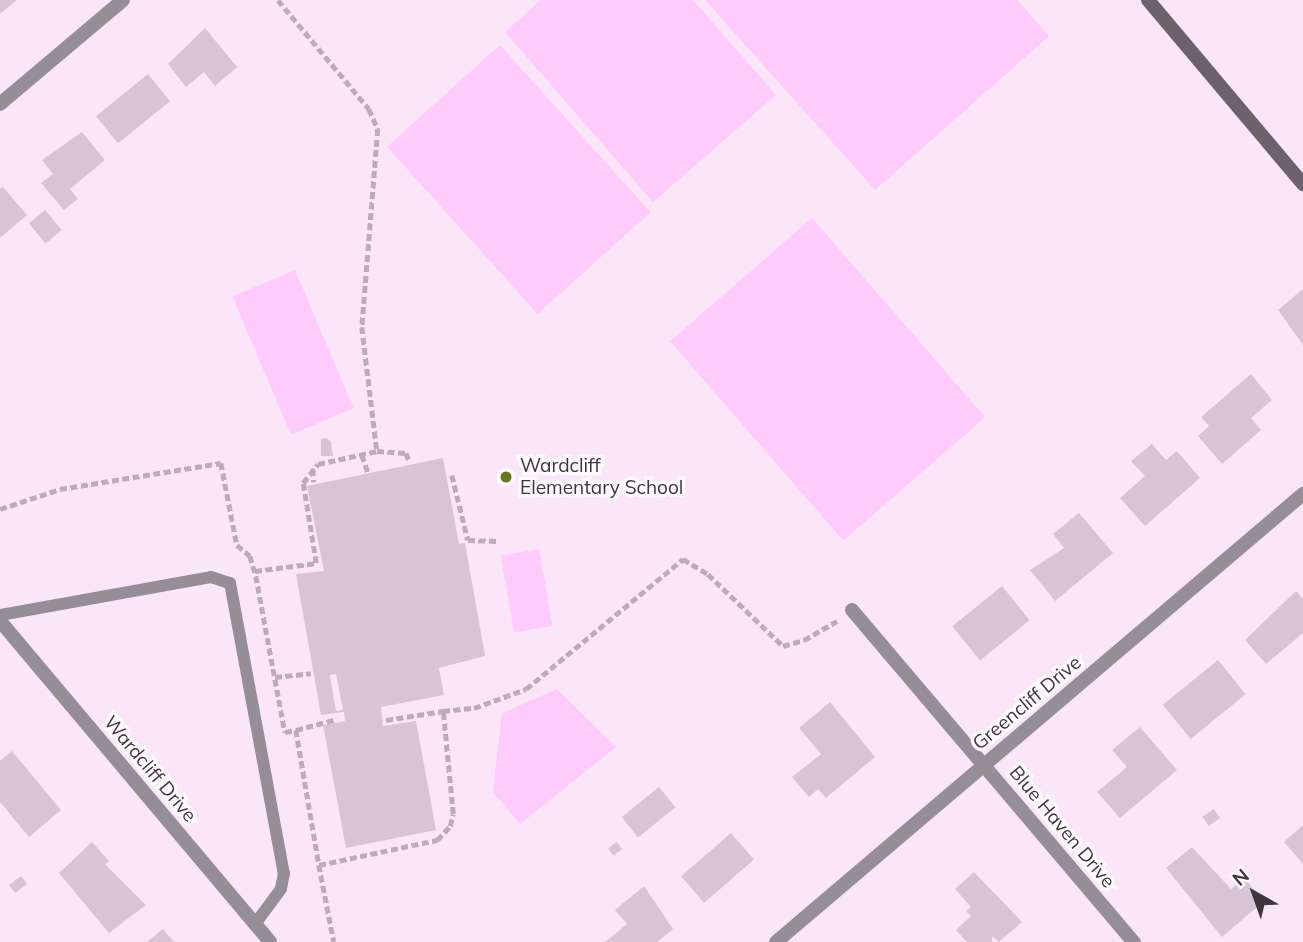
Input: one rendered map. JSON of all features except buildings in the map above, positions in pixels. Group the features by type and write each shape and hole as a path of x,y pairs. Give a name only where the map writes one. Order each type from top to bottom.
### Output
{"street":[{"path":"0,104 123,0"},
{"path":"1147,0 1303,184"},
{"name":"Greencliff Drive","path":"776,942 1303,494"},
{"name":"Blue Haven Drive","path":"852,610 1134,942"},
{"name":"Wardcliff Drive","path":"0,621 270,942"}],"lane":[{"path":"0,615 211,577 230,583 284,873 281,889 255,924"}],"path":[{"path":"278,0 369,109 378,129 362,327 377,452"},
{"path":"255,571 316,563 303,483 313,468 377,452 406,453 409,460"},
{"path":"362,455 368,472"},
{"path":"0,509 60,489 221,463 237,545 250,556 255,571 285,732 337,719"},
{"path":"313,468 314,482"},
{"path":"452,475 468,540 499,541"},
{"path":"386,720 474,708 526,689 683,559 708,574 783,646 804,640 852,610"},
{"path":"275,677 311,673"},
{"path":"319,865 403,851 437,840 450,826 453,814 443,711"},
{"path":"296,730 334,942"}],"shaded area":[{"path":"541,0 693,0 776,95 653,202 505,32"},
{"path":"705,0 1017,0 1049,36 875,190"},
{"path":"500,45 651,212 538,314 387,147"},
{"path":"812,218 985,417 843,541 670,341"},
{"path":"295,270 354,408 291,435 232,297"},
{"path":"539,549 553,626 514,633 501,556"},
{"path":"557,689 616,747 520,824 493,792 502,713"}],"place":[{"name":"Wardcliff Elementary School","path":"506,477"}]}
